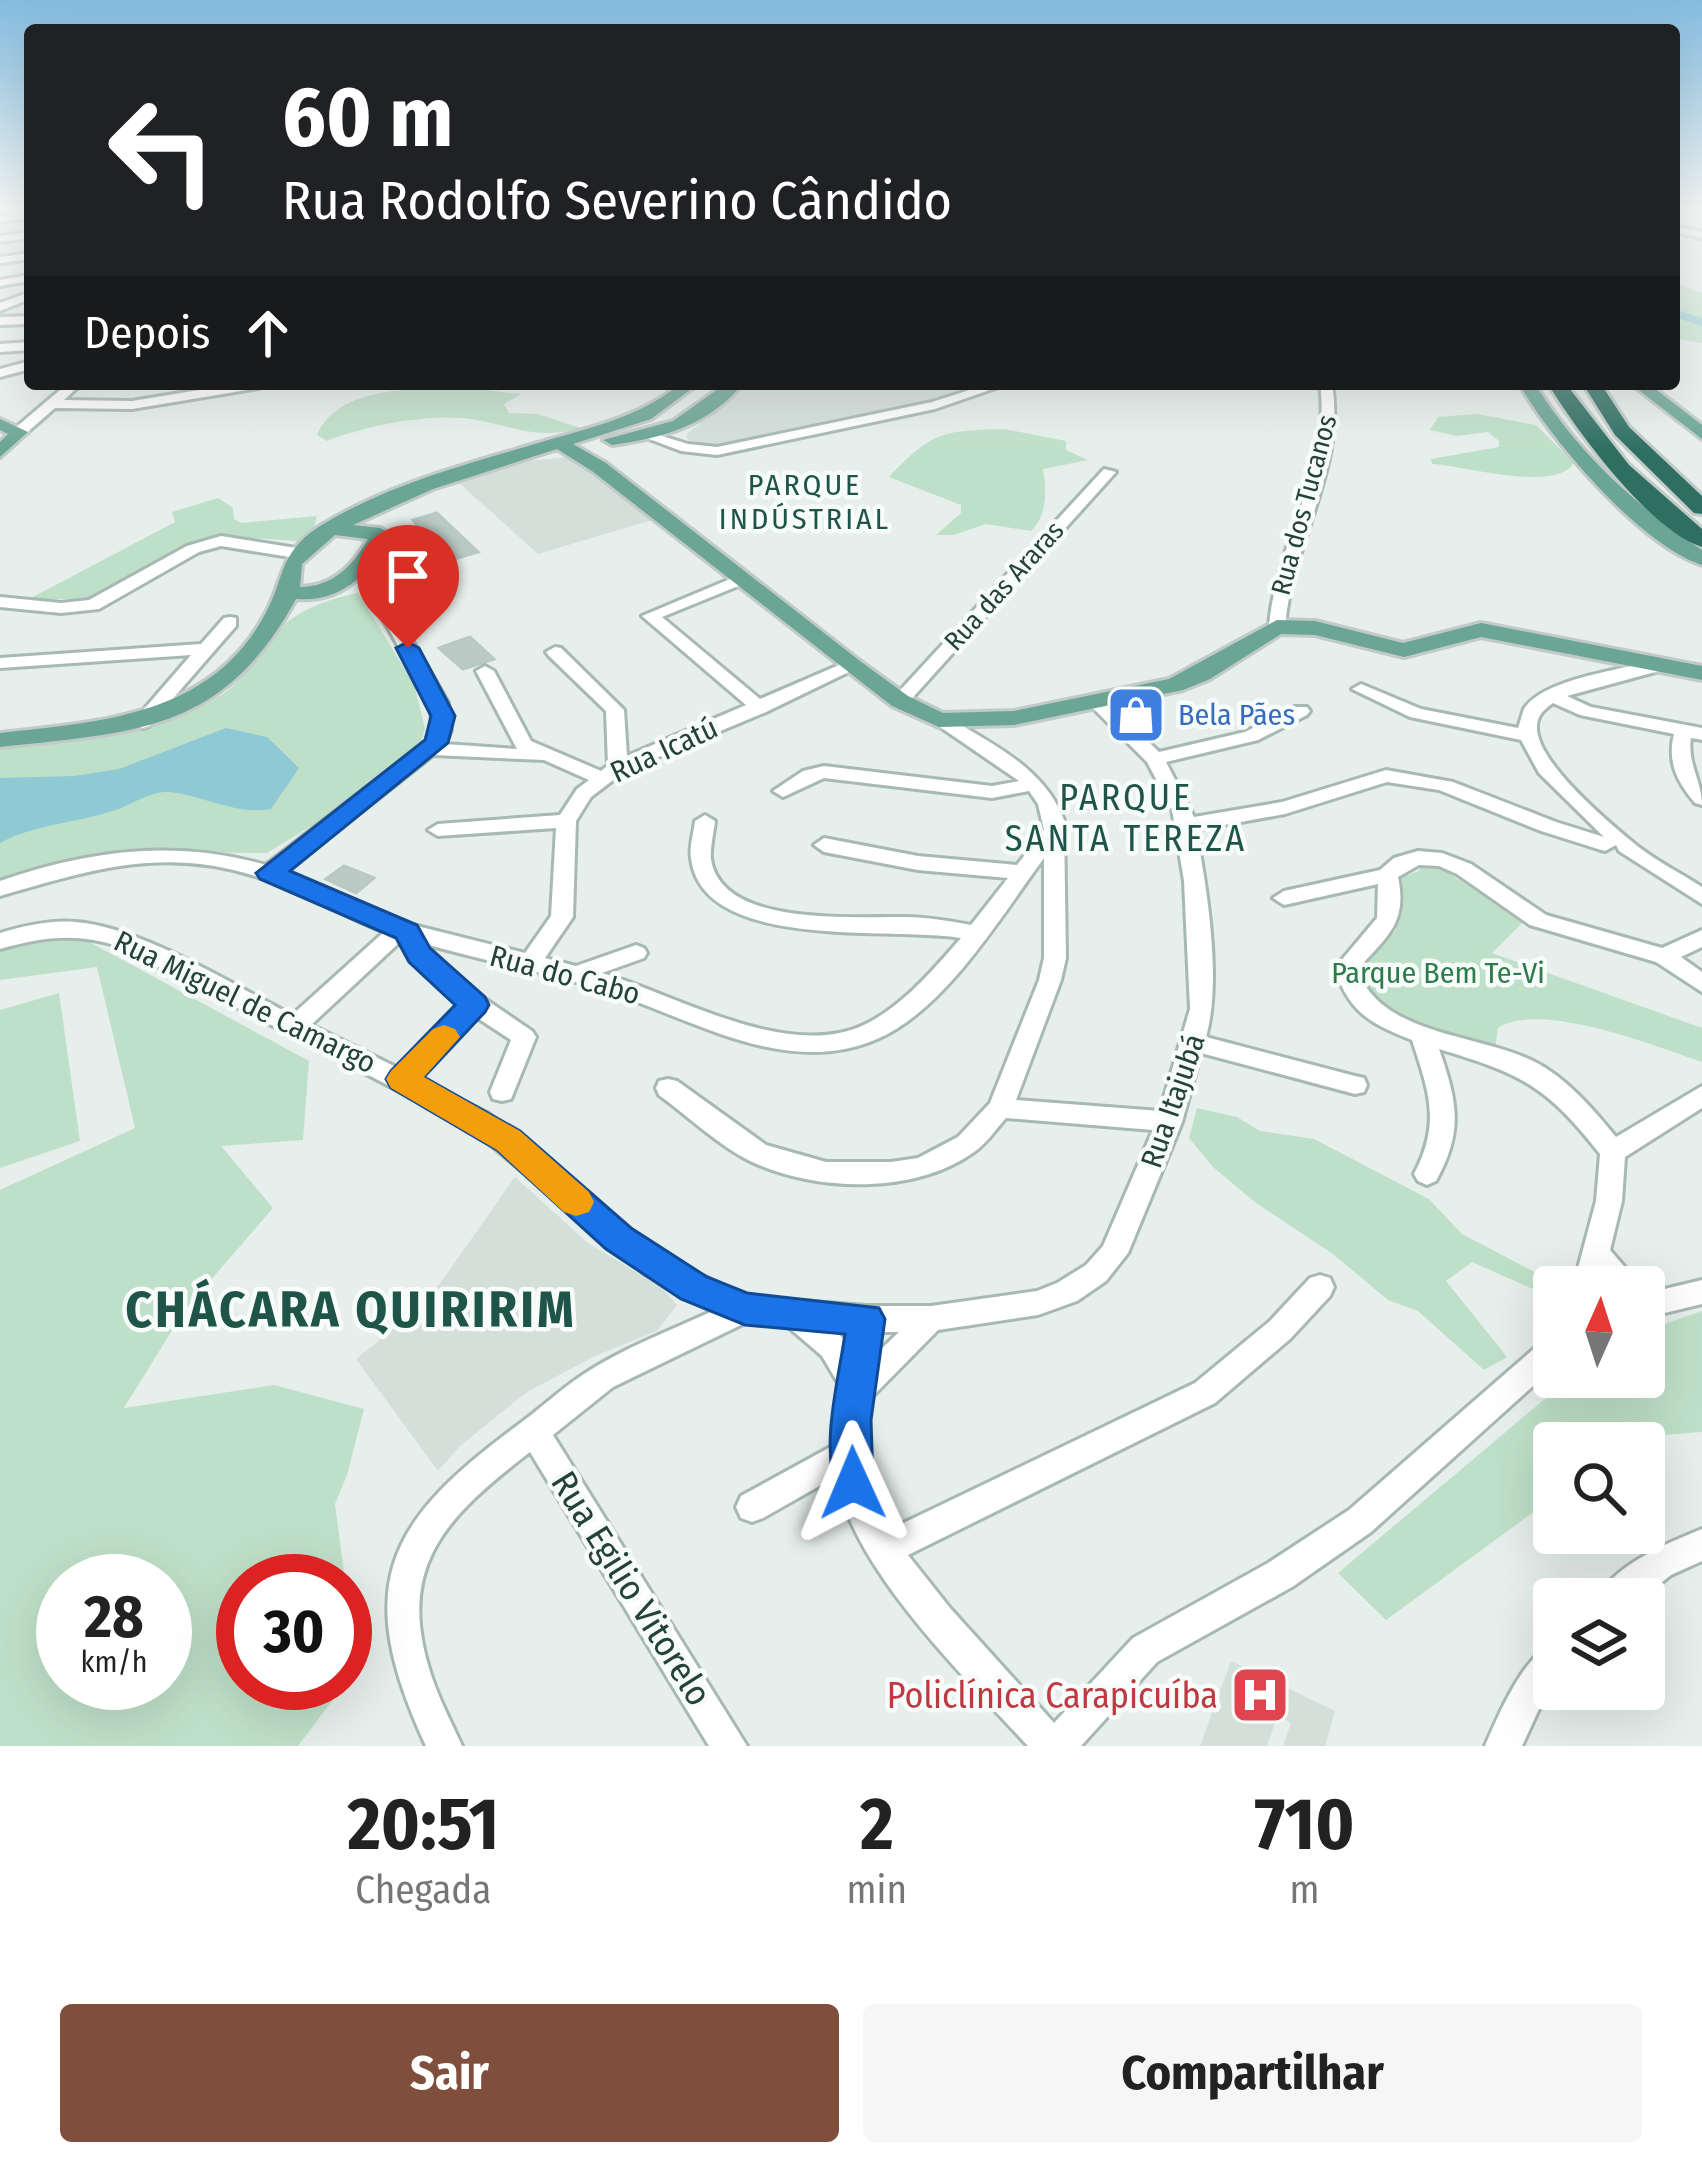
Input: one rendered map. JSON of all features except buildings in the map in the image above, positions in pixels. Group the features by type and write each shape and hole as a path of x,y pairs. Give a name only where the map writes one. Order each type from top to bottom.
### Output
{"highway":[{"path":"1561,390 1615,464 1654,503 1702,540"},
{"path":"1596,390 1622,431 1702,508"}],"main road":[{"path":"308,592 285,574 296,553 336,529 449,473 621,425 683,390"},
{"path":"0,740 115,727 180,710 222,686 277,618 308,592 362,567 396,504 419,489 565,447 680,427 712,408 729,390"},
{"path":"1530,390 1556,429 1591,467 1702,559"},
{"path":"1647,390 1702,434"},
{"path":"670,401 686,409 712,408"},
{"path":"0,424 19,432 0,452"},
{"path":"592,463 601,451 640,436"},
{"path":"565,447 592,463 852,666 900,701 939,720 1014,718 1202,674 1277,627 1315,628 1404,650 1457,632 1481,630 1702,673"},
{"path":"336,529 380,534"},
{"path":"0,725 115,727"}],"street":[{"path":"19,432 67,390"},
{"path":"184,390 191,396"},
{"path":"51,404 132,405 225,390"},
{"path":"640,436 692,449 731,449 935,405 982,390"},
{"name":"Rua dos Tucanos","path":"1277,627 1279,588 1332,414 1327,390"},
{"path":"680,427 677,442 692,449"},
{"name":"Rua das Araras","path":"900,701 1109,472"},
{"path":"0,602 62,608 94,605 193,550 221,541 296,553"},
{"path":"270,873 429,749 442,730 439,703 362,567"},
{"path":"742,579 650,616 760,708"},
{"path":"308,592 355,589 378,595"},
{"path":"142,722 230,622"},
{"path":"0,664 205,649"},
{"path":"485,671 524,746 610,773 615,710 555,652"},
{"path":"1526,724 1550,695 1660,665"},
{"name":"Rua Icatú","path":"566,820 584,794 610,773 852,666"},
{"path":"1361,689 1416,713 1526,724 1586,711"},
{"path":"1550,695 1586,711 1693,733"},
{"name":"Rua Itajubá","path":"745,1309 931,1319 1038,1303 1096,1273 1114,1253 1169,1122 1202,1009 1187,825 1176,789 1155,759 1097,702"},
{"path":"1155,759 1251,736 1300,711"},
{"path":"668,1088 758,1153 826,1173 891,1173 923,1167 967,1144 1000,1108 1055,958 1052,807 1034,784 939,720"},
{"path":"1526,724 1532,751 1617,843 1702,897"},
{"path":"1693,733 1679,744 1681,764 1687,782 1702,799"},
{"path":"429,749 545,756"},
{"path":"783,791 824,772 992,792 1034,784"},
{"path":"1187,825 1285,808 1386,776 1402,776 1438,781 1541,824 1617,843"},
{"path":"438,830 566,820 562,916 530,963"},
{"path":"705,820 699,844 704,871 714,887 741,907 817,925 920,925 973,933"},
{"name":"Rua do Cabo","path":"0,889 62,869 137,856 209,859 270,873 404,930 577,974 774,1039 843,1041 870,1033 909,1007 1053,832"},
{"path":"824,845 1017,879 1054,892"},
{"path":"1284,898 1387,875 1401,862 1442,860 1464,869 1538,920 1664,956 1702,985"},
{"path":"1387,875 1392,899 1388,923 1346,968 1355,995 1376,1015 1527,1069 1567,1098 1613,1152 1609,1201 1592,1266"},
{"name":"Rua Miguel de Camargo","path":"0,941 60,926 101,931 295,1026 480,1121 656,1266 745,1309"},
{"path":"295,1026 404,930 419,955 474,1005 524,1037 502,1092"},
{"path":"1664,956 1702,938"},
{"path":"577,974 637,953"},
{"path":"402,1079 474,1005"},
{"path":"1422,1034 1446,1121 1440,1156 1427,1174"},
{"path":"1193,1042 1355,1085"},
{"path":"1613,1152 1702,1096"},
{"path":"1000,1108 1169,1122"},
{"path":"1595,1252 1608,1266"},
{"path":"885,1549 1205,1393 1267,1342 1320,1287"},
{"path":"1665,1298 1702,1292"},
{"path":"444,1746 406,1652 406,1574 446,1504 478,1472 601,1379 745,1309"},
{"path":"788,1311 827,1338 840,1354 856,1392"},
{"path":"866,1319 852,1451 853,1483 863,1515 978,1666 1054,1746 1145,1650 1280,1575 1360,1521 1533,1368"},
{"path":"856,1392 931,1319"},
{"name":"Rua Egilio Vitorelo","path":"534,1431 729,1746"},
{"path":"752,1507 852,1451"},
{"path":"1642,1578 1702,1545"},
{"path":"1503,1746 1533,1689"}],"shaded area":[{"path":"742,390 959,390 717,447 688,440 686,435"},
{"path":"570,457 652,520 538,554 458,482 527,461"},
{"path":"515,1177 588,1243 661,1287 677,1305 657,1331 595,1356 527,1392 460,1446 438,1471 356,1359 427,1302"},
{"name":"Policlínica Carapicuíba","path":"1231,1661 1335,1711 1325,1746 1283,1746 1291,1723 1278,1715 1267,1746 1200,1746"}],"green space":[{"path":"1680,287 1702,293 1702,343 1680,339"},
{"path":"485,390 521,394 504,404 509,413 537,414 581,428 540,433 441,418 381,425 327,441 317,435 342,407 379,393"},
{"path":"1477,414 1536,425 1574,463 1564,472 1530,477 1432,464 1431,459 1499,447 1488,432 1457,436 1430,430 1438,417"},
{"path":"1004,429 1066,441 1066,450 1088,460 1043,469 1044,502 1031,531 986,524 954,535 936,535 961,513 961,505 889,477 939,436"},
{"path":"218,498 233,508 234,519 241,523 317,516 314,527 297,541 216,536 188,545 103,599 29,599 175,522 172,512"},
{"path":"358,593 414,684 425,728 421,742 359,797 267,853 140,852 0,881 0,745 123,730 185,713 234,685 269,639 293,618 324,602"},
{"name":"Parque Bem Te-Vi","path":"1421,865 1436,865 1523,922 1492,953 1702,1028 1702,1062 1569,1022 1517,1021 1498,1028 1495,1050 1395,1021 1376,1007 1359,972 1396,930 1399,878 1419,871"},
{"path":"71,932 309,1061 303,1140 221,1146 273,1208 184,1311 124,1408 274,1385 364,1409 335,1504 341,1554 216,1554 216,1710 325,1710 298,1746 0,1746 0,1190 135,1128 97,967 0,980 0,952"},
{"path":"59,993 80,1141 0,1168 0,1010"},
{"path":"1197,1108 1237,1117 1260,1131 1314,1139 1429,1199 1462,1234 1533,1271 1533,1289 1472,1262 1446,1281 1507,1357 1484,1370 1418,1311 1388,1300 1333,1254 1256,1203 1213,1167 1189,1138"},
{"path":"1702,1311 1702,1432 1665,1435 1665,1422 1533,1422 1533,1512 1386,1620 1338,1573 1546,1398 1665,1398 1665,1324"}],"water":[{"path":"226,728 267,737 299,768 271,809 232,807 164,792 0,843 0,778 119,769"}],"waterway":[{"path":"1680,315 1702,322"}],"slow traffic":[{"path":"444,1037 402,1079 480,1121 532,1160 576,1202"}],"place":[{"name":"Bela Pães","path":"1136,715"},
{"name":"Policlínica Carapicuíba","path":"1260,1695"}],"district":[{"name":"PARQUE INDÚSTRIAL","path":"805,502"},
{"name":"PARQUE SANTA TEREZA","path":"1126,818"},
{"name":"CHÁCARA QUIRIRIM","path":"351,1309"}],"route":[{"path":"408,648 443,716 436,743 270,873 407,932 419,955 474,1005 402,1079 508,1141 619,1238 694,1288 745,1309 866,1319 852,1420 853,1483"}]}
